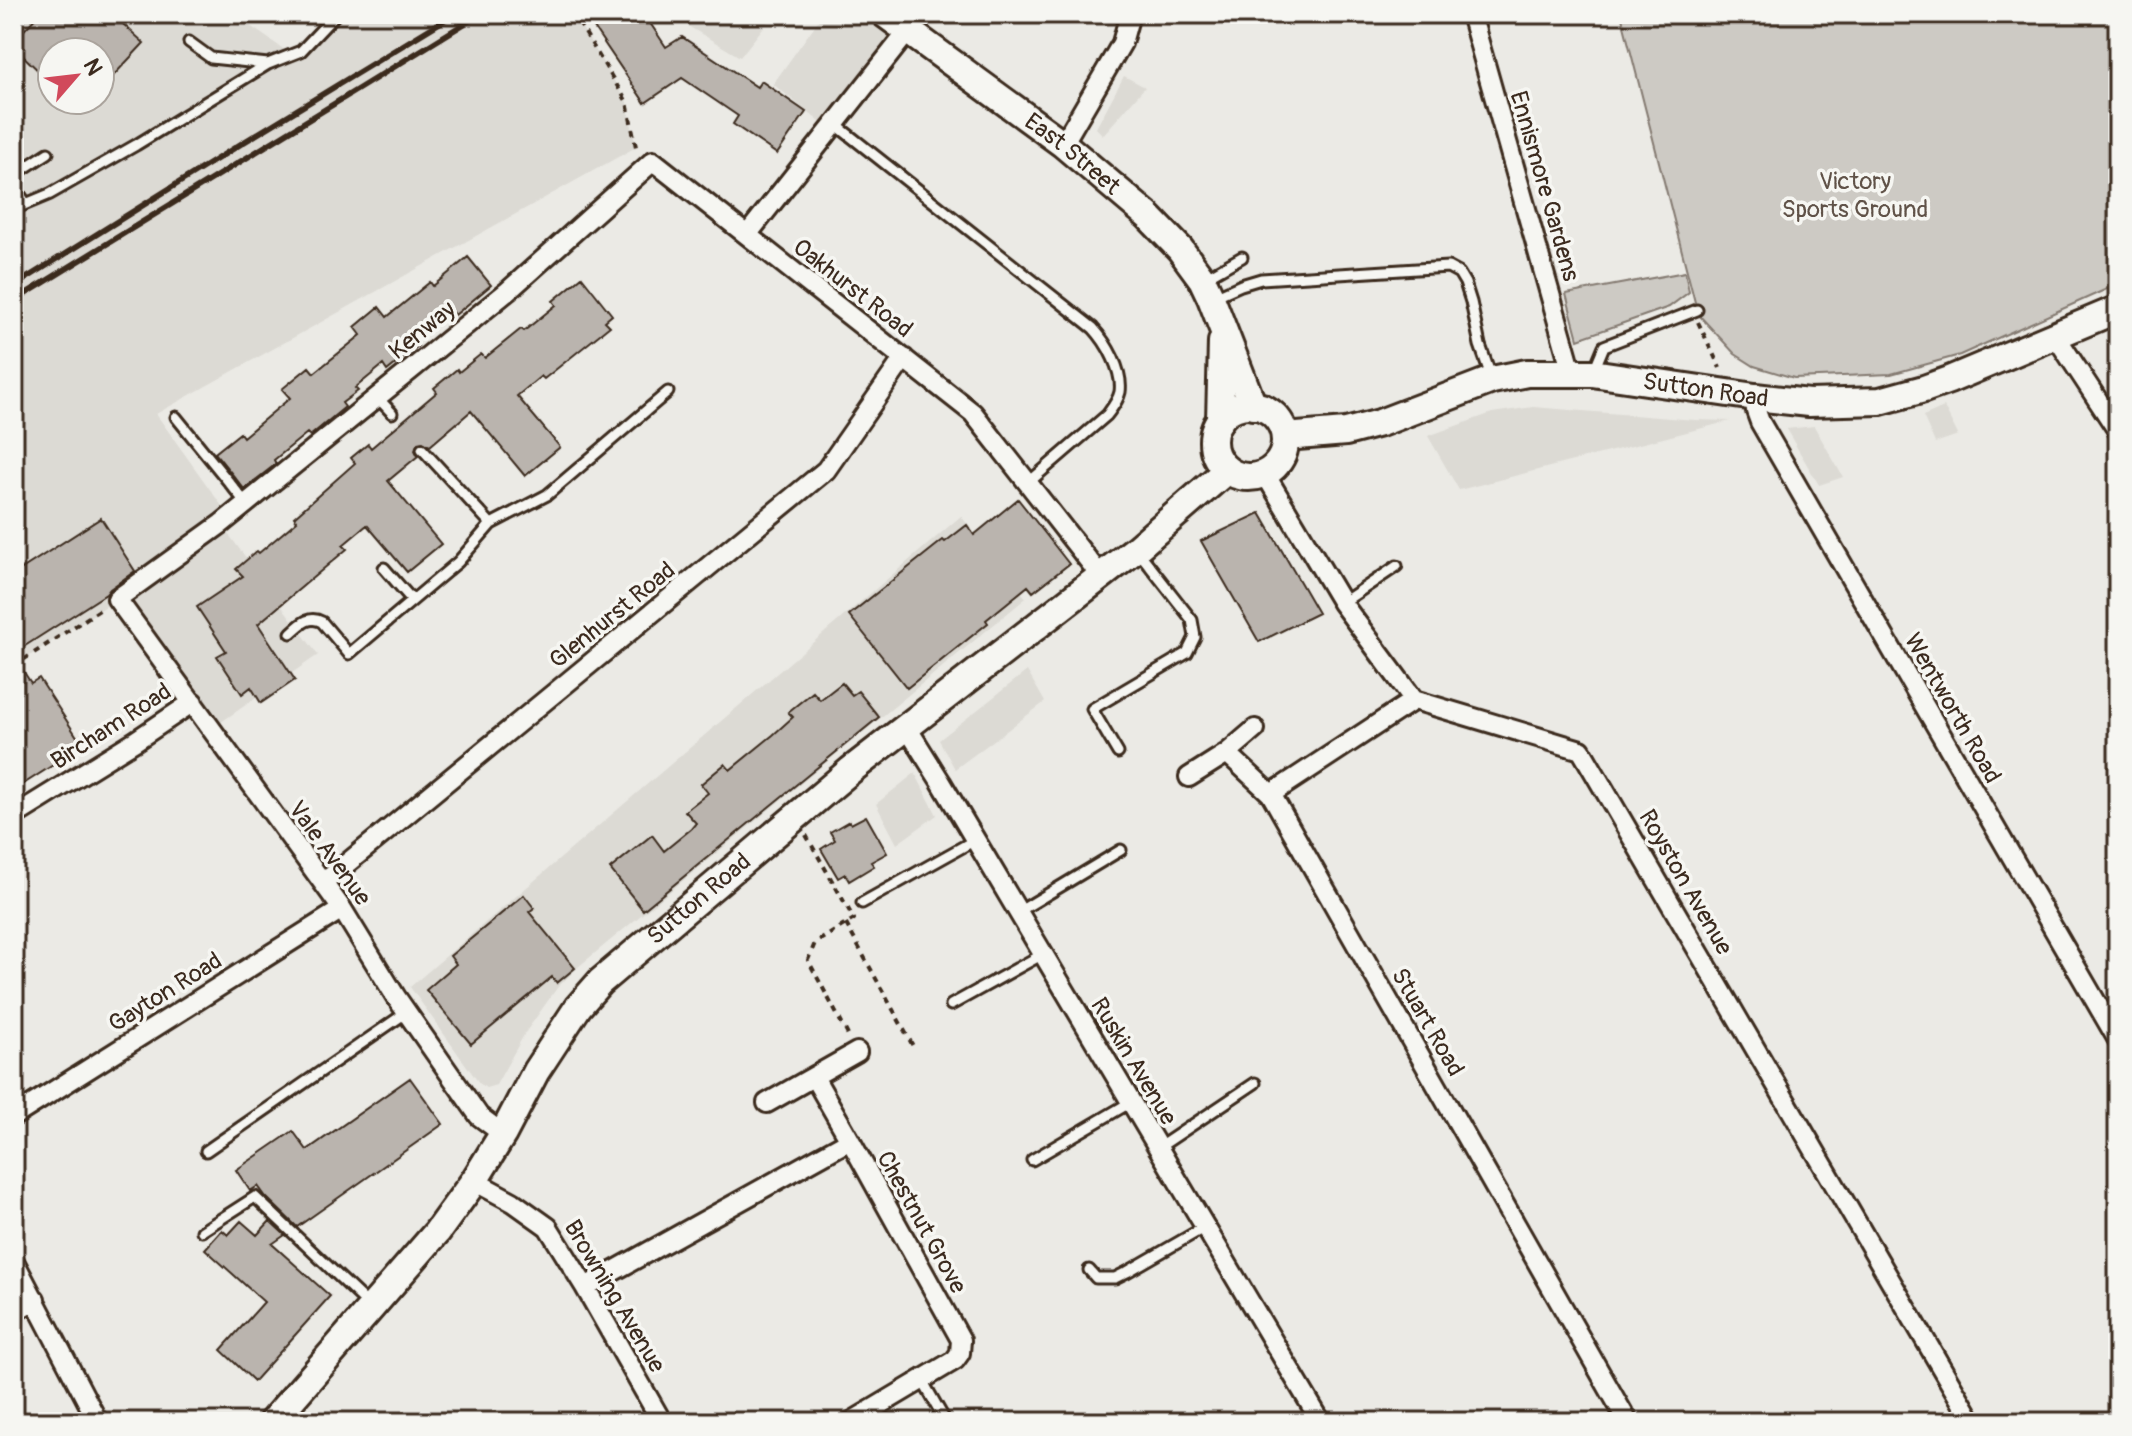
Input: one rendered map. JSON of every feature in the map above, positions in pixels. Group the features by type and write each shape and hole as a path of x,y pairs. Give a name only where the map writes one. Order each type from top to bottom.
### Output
{"main road":[{"name":"East Street","path":"885,14 1063,144 1148,216 1180,249 1207,289 1253,406"},
{"name":"Sutton Road","path":"1285,437 1346,432 1380,423 1492,380 1527,373 1582,372 1809,403 1880,401 1937,385 2118,309"},
{"name":"East Street","path":"1220,420 1222,326"},
{"path":"1241,406 1265,409 1274,416 1285,437 1284,448 1274,468 1265,474 1245,477 1227,470 1218,460 1213,447 1214,432 1220,420 1229,411 1241,406"},
{"name":"Sutton Road","path":"272,1422 437,1232 503,1134 536,1071 578,1007 600,982 795,816 906,726 1136,549 1227,470"}],"street":[{"path":"1063,144 1122,43 1130,14"},
{"name":"Ennismore Gardens","path":"1471,14 1582,372"},
{"path":"653,161 747,235 909,30"},
{"name":"Kenway","path":"117,599 221,524 508,291 653,161"},
{"name":"Oakhurst Road","path":"747,235 973,413 1100,575"},
{"path":"2055,335 2118,431"},
{"name":"Glenhurst Road","path":"323,883 826,470 904,358"},
{"name":"Wentworth Road","path":"1743,395 1756,411 2118,1040"},
{"path":"1265,474 1342,603 1414,700 1271,794"},
{"name":"Vale Avenue","path":"117,599 342,909 407,1012 479,1116 503,1134"},
{"name":"Royston Avenue","path":"1414,700 1581,750 1973,1422"},
{"name":"Bircham Road","path":"14,816 193,702"},
{"name":"Ruskin Avenue","path":"906,726 1321,1422"},
{"path":"1189,777 1227,753 1255,729"},
{"name":"Stuart Road","path":"1227,753 1271,794 1628,1422"},
{"name":"Gayton Road","path":"14,1116 342,909"},
{"path":"767,1103 857,1052"},
{"path":"814,1077 850,1140"},
{"name":"Chestnut Grove","path":"585,1287 850,1140 961,1340 960,1353 955,1360 851,1422"},
{"name":"Browning Avenue","path":"474,1181 513,1202 548,1227 662,1422"},
{"path":"14,1261 98,1422"},
{"path":"14,1312 35,1299"}],"lane":[{"path":"14,209 50,194 136,145 268,64 301,51 336,14"},
{"path":"189,42 211,58 268,64"},
{"path":"835,124 1104,339 1120,380 1116,404 1028,483"},
{"path":"14,175 48,153"},
{"path":"14,185 26,204"},
{"path":"1207,289 1242,257"},
{"path":"1207,289 1261,279 1448,267 1459,273 1465,283 1492,380"},
{"path":"1582,372 1604,346 1695,311"},
{"path":"291,633 303,622 317,619 349,654 458,562 491,524 547,495 668,392"},
{"path":"377,397 392,413"},
{"path":"176,417 245,502"},
{"path":"422,449 491,524"},
{"path":"1118,753 1092,709 1187,653 1195,637 1192,620 1136,549"},
{"path":"1342,603 1397,566"},
{"path":"384,568 412,600"},
{"path":"862,903 975,840"},
{"path":"1018,912 1121,850"},
{"path":"951,1005 1043,954"},
{"path":"206,1151 407,1012"},
{"path":"1158,1148 1255,1083"},
{"path":"1032,1160 1131,1102"},
{"path":"202,1231 255,1197 371,1307"},
{"path":"1089,1270 1096,1278 1115,1278 1205,1227"},
{"path":"922,1380 946,1422"}],"path":[{"path":"581,14 576,18 627,102 636,147 653,161"},
{"path":"1695,311 1743,395"},
{"path":"14,666 117,599"},
{"path":"795,816 854,919 815,943 808,960 857,1052"},
{"path":"846,924 913,1046"}],"shaded area":[{"path":"14,14 233,14 292,55 112,165 297,54 335,14 581,14 576,18 627,102 636,147 156,414 229,516 221,524 318,655 211,729 117,599 14,666"},
{"path":"695,14 774,14 740,57 688,26"},
{"path":"823,14 885,14 909,30 830,130 773,84"},
{"path":"1124,76 1145,87 1103,135 1096,128"},
{"path":"1533,407 1730,421 1459,490 1428,436 1492,413"},
{"path":"1944,407 1958,435 1935,443 1923,416"},
{"path":"1814,426 1843,477 1819,485 1786,429"},
{"path":"961,516 1026,598 578,967 557,988 525,1033 496,1085 486,1088 479,1083 410,987"},
{"path":"1027,671 1045,702 955,769 939,740"},
{"path":"915,773 937,815 897,844 876,804"}],"green space":[{"name":"Victory Sports Ground","path":"1621,14 2118,14 2118,284 1960,355 1891,374 1794,378 1754,366 1735,354 1698,314"},
{"path":"1685,272 1689,292 1669,307 1578,339 1566,294"}],"building":[{"path":"39,14 112,14 144,43 116,73 116,36 36,36 36,68 14,47 14,41"},
{"path":"601,14 644,14 666,47 682,37 757,87 761,81 806,112 777,154 733,124 738,116 682,78 645,103 590,22"},
{"path":"468,257 491,285 455,315 450,309 413,339 418,346 387,371 383,365 355,388 358,391 342,403 345,407 310,436 307,433 274,460 276,464 244,489 215,453 240,433 243,437 290,398 282,389 309,367 314,373 361,335 355,327 379,307 387,317 430,282 433,286"},
{"path":"582,277 612,315 605,321 610,326 544,379 541,376 517,396 560,447 525,476 471,411 430,446 418,443 415,450 418,456 388,481 441,544 407,572 367,525 343,545 347,549 258,624 295,680 261,703 251,687 242,694 217,656 226,651 197,607 243,576 236,569 297,521 294,517 355,463 351,458 368,444 371,448 437,392 434,388 457,369 459,372 481,354 485,358 521,329 524,331 556,305 553,301"},
{"path":"1018,499 1069,564 1033,592 1028,586 986,620 988,623 907,688 849,615 943,540 945,542 967,525 974,535"},
{"path":"1260,513 1318,613 1259,642 1201,541"},
{"path":"101,518 135,571 106,594 14,653 14,574"},
{"path":"14,657 31,683 39,678 83,746 14,790"},
{"path":"842,683 852,695 858,691 879,717 643,910 610,869 652,835 664,851 696,823 685,811 708,793 701,784 725,764 730,770 773,735 793,717 788,712 813,692 820,700"},
{"path":"866,816 887,853 871,862 874,866 849,881 845,874 838,878 821,849 835,840 830,832"},
{"path":"524,895 534,908 529,912 575,968 557,983 552,977 471,1044 426,990 456,964 450,956"},
{"path":"410,1078 443,1124 297,1227 258,1186 250,1191 236,1170 293,1131 307,1150"},
{"path":"241,1221 257,1235 270,1221 285,1235 272,1244 330,1296 254,1381 221,1350 264,1302 205,1249 222,1230 228,1235"}],"railway":[{"path":"14,286 454,14"},
{"path":"14,301 480,14"}]}
